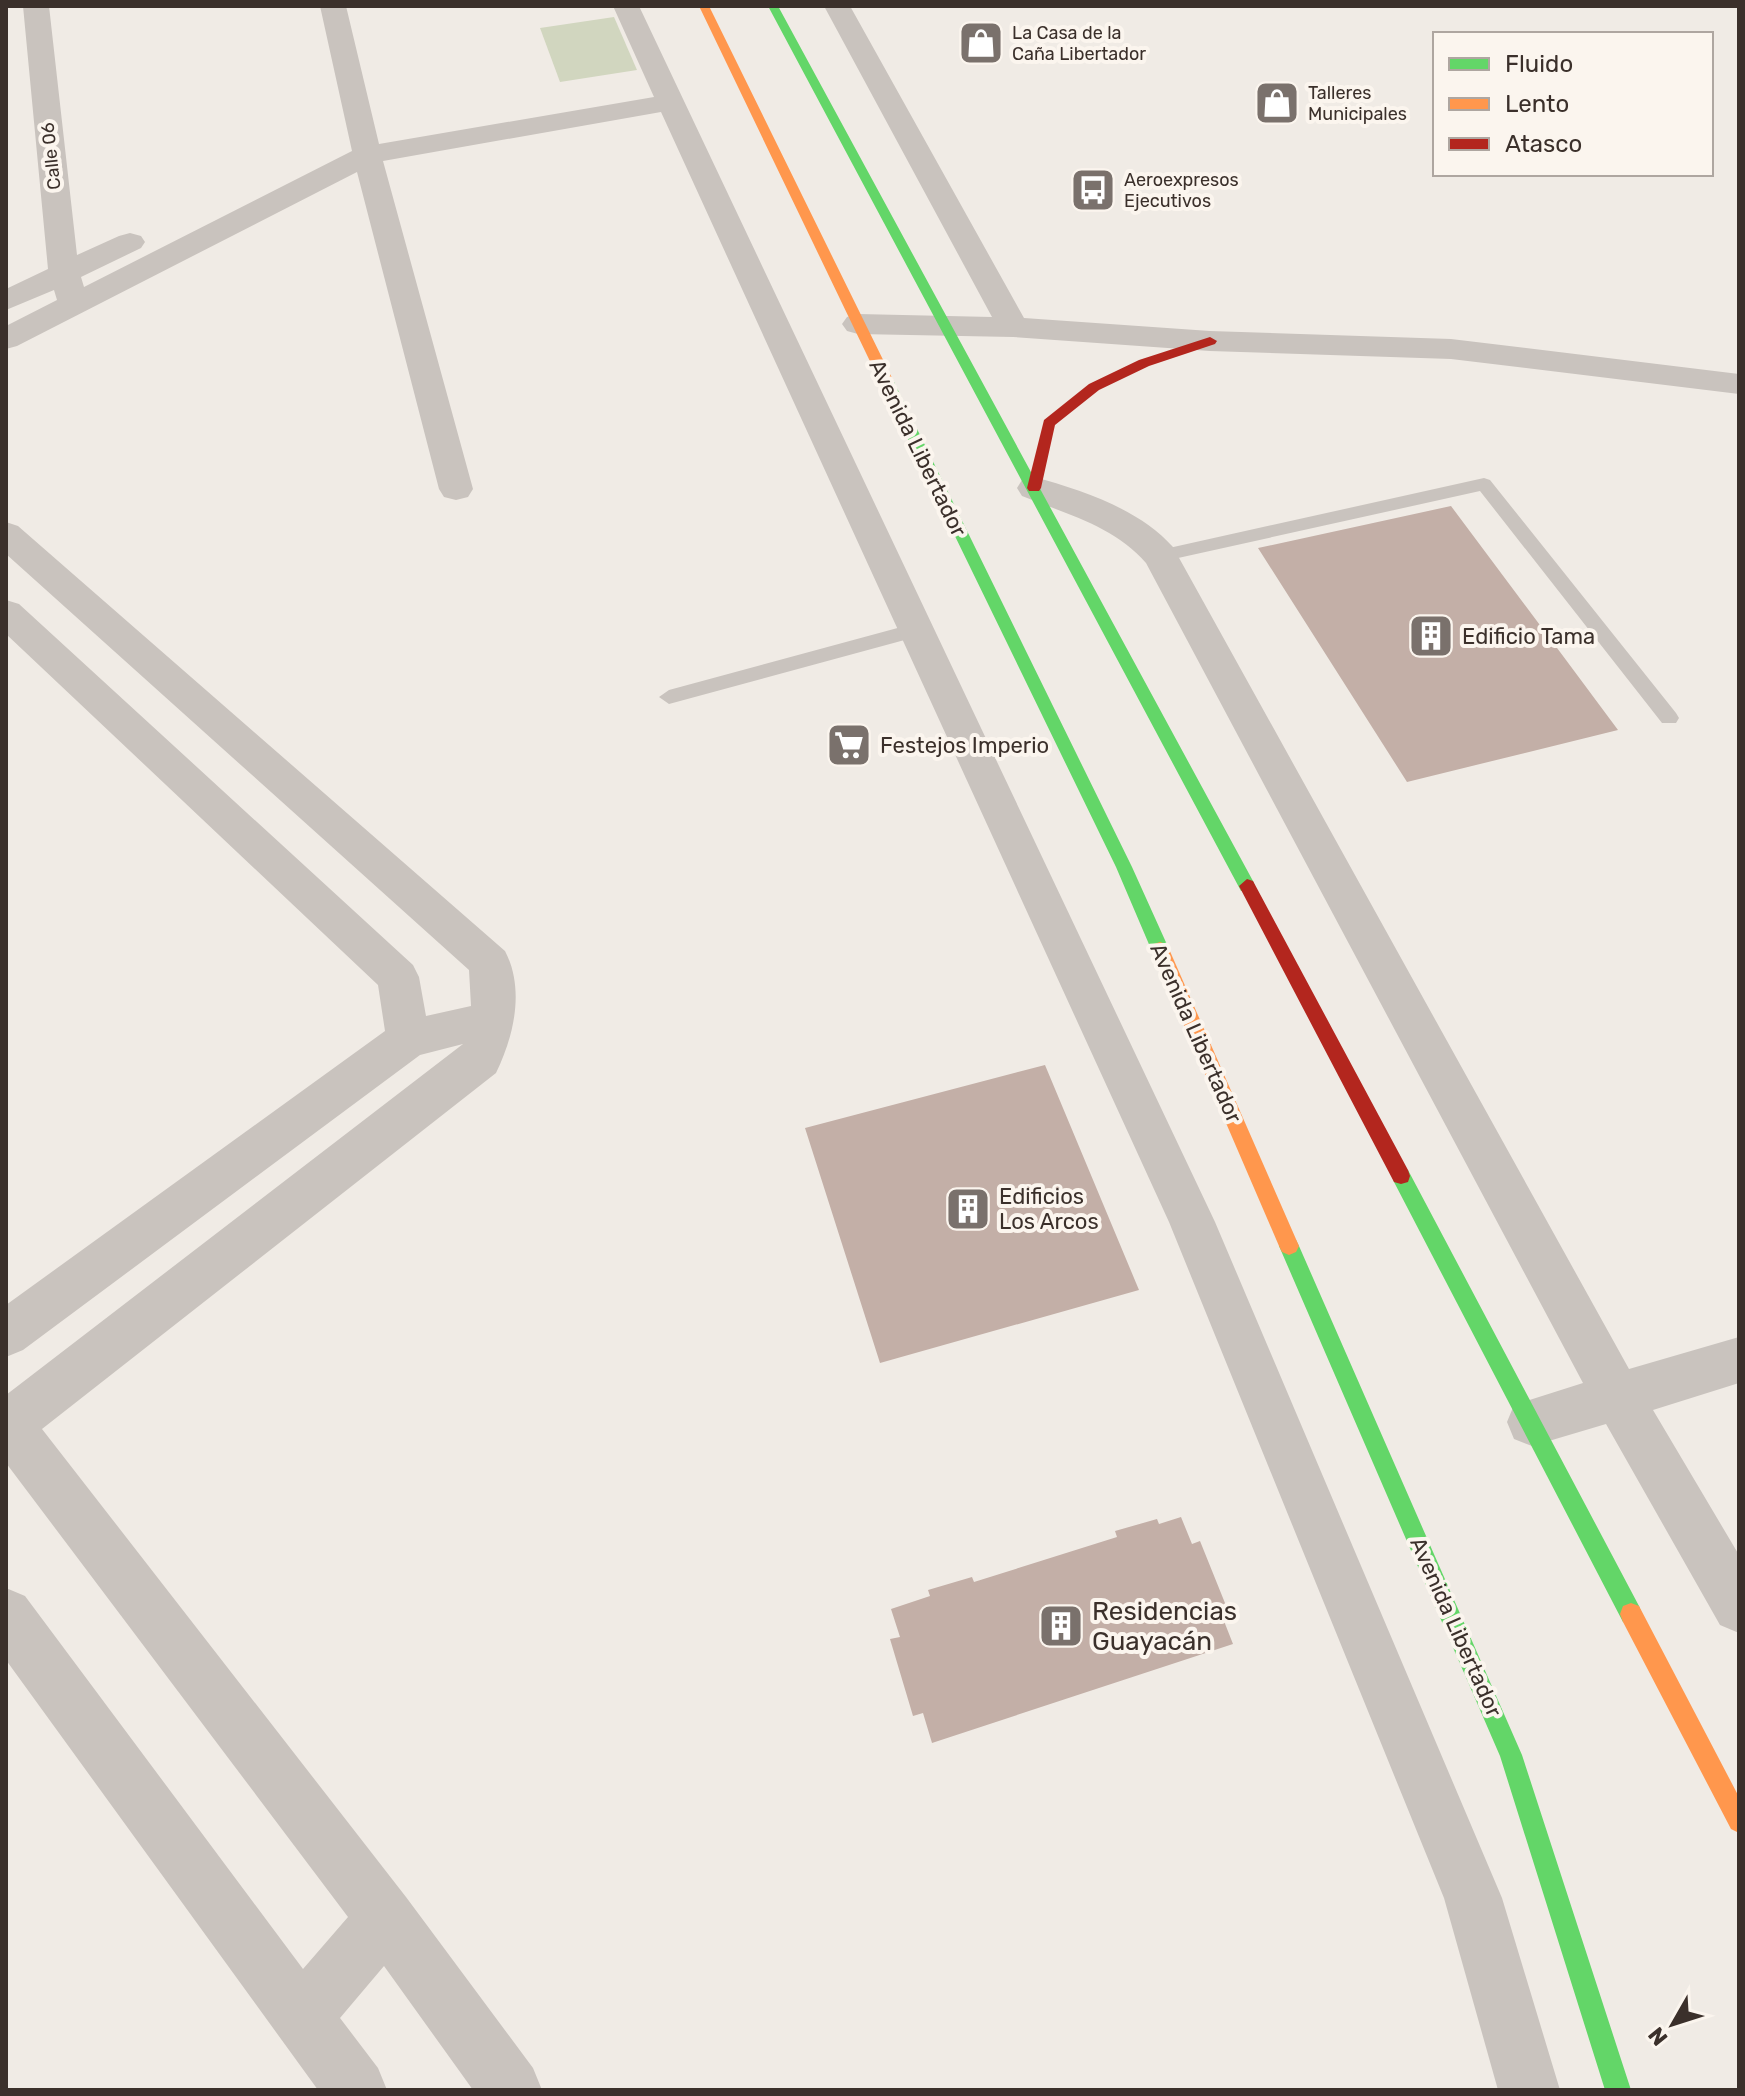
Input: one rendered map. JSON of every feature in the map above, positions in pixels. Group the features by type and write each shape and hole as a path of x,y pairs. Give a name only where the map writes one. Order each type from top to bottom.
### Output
{"highway":[{"name":"Avenida Libertador","path":"704,6 1124,867 1511,1755 1618,2090"},
{"path":"776,7 1532,1422 1739,1821"},
{"path":"1034,488 1049,423 1094,387 1144,363 1210,341"}],"street":[{"name":"Calle 06","path":"36,6 64,274 74,304"},
{"path":"333,6 364,143 456,489"},
{"path":"626,6 1198,1236 1473,1898 1529,2090"},
{"path":"837,6 1013,327"},
{"path":"191,213 364,143 665,90"},
{"path":"6,339 364,143"},
{"path":"6,301 149,233"},
{"path":"858,324 1013,327 1210,341 1451,349 1739,384"},
{"path":"1034,488 1124,526 1160,556 1617,1396 1739,1606"},
{"path":"6,534 490,963 494,1019 480,1060 7,1424 385,1918 511,2090"},
{"path":"6,613 398,977 408,1039"},
{"path":"6,1334 408,1039 494,1019"},
{"path":"1532,1422 1739,1360"},
{"path":"6,1615 356,2090"},
{"path":"302,2017 385,1918"}],"lane":[{"path":"1160,556 1484,484 1669,718"},
{"path":"669,697 916,630"}],"green space":[{"path":"614,17 637,70 560,82 540,28"}],"building":[{"name":"Edificio Tama","path":"1451,506 1618,730 1407,782 1258,548"},
{"name":"Edificios Los Arcos","path":"1045,1065 1139,1290 880,1363 805,1128"},
{"name":"Residencias Guayacán","path":"1181,1517 1192,1544 1200,1541 1229,1613 1222,1616 1233,1644 932,1743 923,1713 913,1716 890,1639 900,1637 891,1609 930,1596 928,1590 972,1577 974,1582 1117,1537 1115,1531 1157,1519 1159,1524"}],"traffic: fast":[{"path":"773,6 1247,886"},
{"path":"886,380 1124,867 1160,949"},
{"path":"1401,1176 1631,1614"},
{"path":"1289,1246 1511,1755 1618,2090"}],"traffic: slow":[{"path":"704,6 886,380"},
{"path":"1160,949 1289,1246"},
{"path":"1631,1614 1739,1821"}],"traffic: jam":[{"path":"1034,488 1049,423 1094,387 1144,363 1210,341"},
{"path":"1247,886 1401,1176"}],"place":[{"name":"La Casa de la Caña Libertador","path":"981,43"},
{"name":"Talleres Municipales","path":"1277,103"},
{"name":"Aeroexpresos Ejecutivos","path":"1093,190"},
{"name":"Edificio Tama","path":"1431,636"},
{"name":"Festejos Imperio","path":"849,745"},
{"name":"Edificios Los Arcos","path":"968,1209"},
{"name":"Residencias Guayacán","path":"1061,1626"}]}
